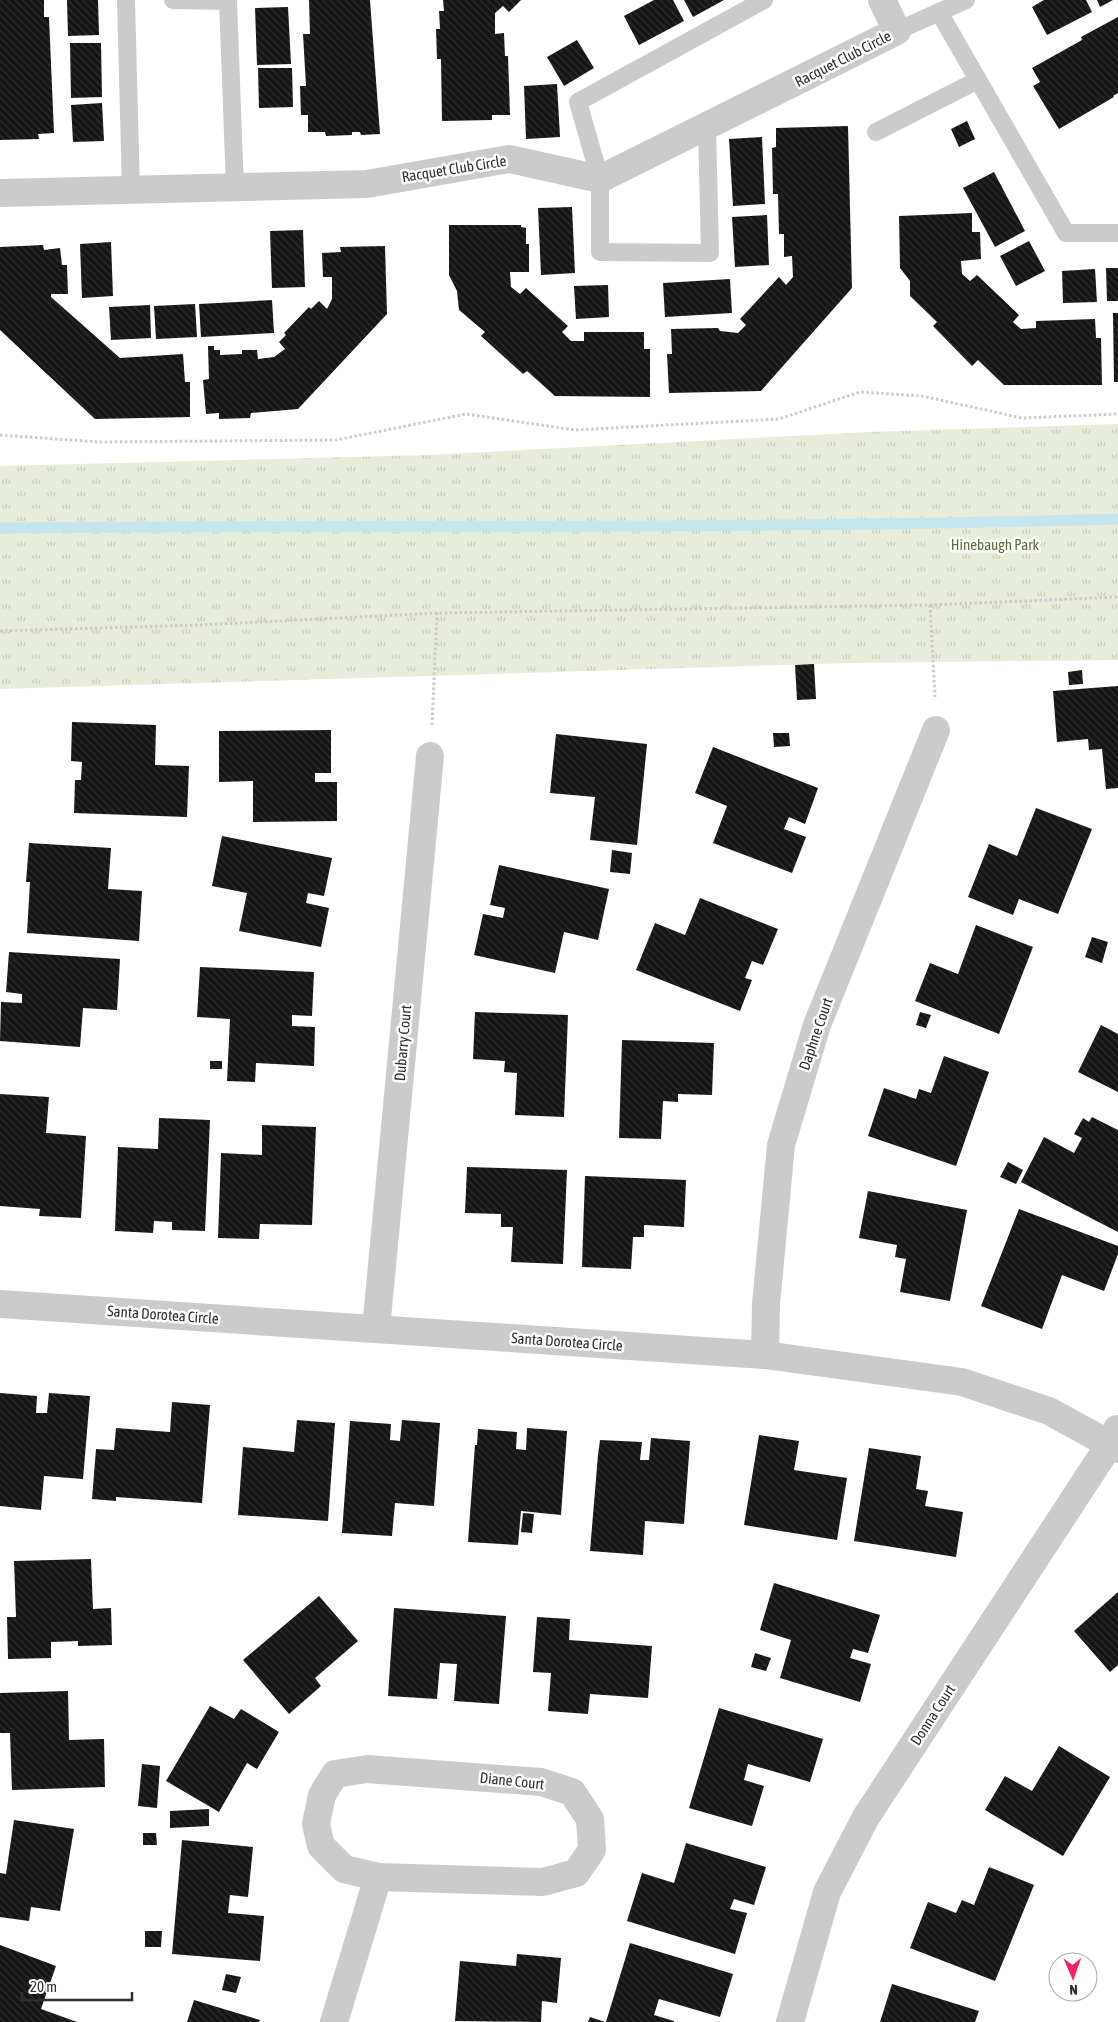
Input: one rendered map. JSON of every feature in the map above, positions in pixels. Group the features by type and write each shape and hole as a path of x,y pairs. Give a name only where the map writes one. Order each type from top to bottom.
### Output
{"street":[{"name":"Racquet Club Circle","path":"0,193 367,184 509,159 600,179 897,31 882,0"},
{"name":"Daphne Court","path":"765,1355 766,1304 780,1145 817,1025 936,730"},
{"name":"Dubarry Court","path":"376,1329 430,756"},
{"name":"Santa Dorotea Circle","path":"0,1304 765,1355 962,1382 1049,1411 1115,1440"},
{"name":"Donna Court","path":"790,2022 827,1892 866,1817 1115,1440"},
{"name":"Diane Court","path":"367,1769 540,1782 572,1792 590,1819 592,1850 576,1873 543,1882 378,1876 344,1868 321,1846 316,1824 322,1795 335,1774 367,1769"},
{"path":"334,2022 378,1876"}],"lane":[{"path":"126,0 131,190"},
{"path":"173,0 228,1 235,188"},
{"path":"707,127 710,252 600,252 600,179 578,102 764,0"},
{"path":"897,31 966,0"},
{"path":"939,12 1066,233 1118,233"},
{"path":"876,132 978,80"}],"path":[{"path":"0,435 99,442 336,440 466,414 575,430 779,419 860,392 922,396 1022,418 1118,414"},
{"path":"0,631 198,625 438,613 930,605 1118,597"},
{"path":"930,605 936,730"},
{"path":"430,756 438,613"}],"green space":[{"name":"Hinebaugh Park","path":"1118,424 1118,660 849,663 0,689 0,466 428,455 870,432"}],"building":[{"path":"0,0 44,0 44,17 49,17 54,133 38,134 39,139 0,140"},
{"path":"67,0 98,0 99,35 68,36"},
{"path":"309,0 370,0 380,134 361,135 360,132 352,132 352,135 326,136 325,132 308,132 308,115 301,115 300,86 306,86 303,34 310,34"},
{"path":"443,0 521,0 509,12 503,6 495,13 495,34 504,33 505,56 508,56 510,115 492,115 492,120 442,121 441,59 437,59 436,29 440,29 439,11 444,11"},
{"path":"654,0 673,0 684,21 639,45 624,16"},
{"path":"684,0 724,0 693,17"},
{"path":"1044,0 1086,0 1092,12 1047,35 1032,7"},
{"path":"1097,0 1113,0 1100,7"},
{"path":"288,7 291,64 257,65 255,8"},
{"path":"1118,17 1118,93 1059,129 1033,86 1040,82 1032,68 1082,40 1081,37"},
{"path":"577,40 594,68 564,86 547,57"},
{"path":"70,43 101,43 102,97 71,98"},
{"path":"258,68 292,68 293,107 259,108"},
{"path":"557,84 560,137 526,139 524,86"},
{"path":"102,103 104,141 73,142 71,105"},
{"path":"967,121 975,139 959,147 951,129"},
{"path":"848,126 852,288 761,391 669,393 667,354 672,354 671,329 718,328 720,331 738,333 746,325 740,319 779,277 786,285 793,277 792,256 784,257 784,234 779,234 778,194 773,194 772,148 776,147 776,128"},
{"path":"762,137 765,204 733,206 729,139"},
{"path":"994,172 1025,231 995,247 963,188"},
{"path":"572,207 575,273 541,275 538,208"},
{"path":"972,213 972,232 980,232 981,259 961,261 962,274 970,281 977,275 1019,315 1013,322 1021,329 1036,328 1036,321 1095,319 1096,338 1101,338 1102,385 1004,385 978,360 972,366 933,326 937,322 910,296 910,281 900,268 899,216"},
{"path":"767,215 769,265 735,267 732,217"},
{"path":"449,225 521,225 521,227 526,228 526,244 529,244 529,272 510,272 511,287 520,294 526,288 568,326 562,332 571,341 584,341 584,332 644,332 644,349 650,349 650,397 555,396 527,371 523,374 481,336 485,332 459,310 457,291 449,275"},
{"path":"303,230 305,287 272,288 270,231"},
{"path":"1029,241 1045,271 1016,286 1000,256"},
{"path":"111,242 113,296 82,298 80,244"},
{"path":"43,245 44,250 60,248 62,265 67,265 68,294 51,294 51,297 120,358 183,354 185,382 190,382 190,417 95,419 0,330 0,247"},
{"path":"385,246 387,314 298,409 251,413 250,418 219,419 219,413 206,414 203,380 209,379 208,346 214,346 214,350 220,350 220,355 242,354 242,350 257,350 258,359 274,357 285,349 279,342 286,335 284,333 309,307 311,309 319,301 327,309 332,299 332,277 323,277 322,253 341,252 340,247"},
{"path":"1106,268 1118,268 1118,301 1107,301"},
{"path":"1095,269 1097,302 1063,303 1062,271"},
{"path":"730,279 732,313 665,317 663,283"},
{"path":"608,285 609,317 576,319 574,286"},
{"path":"272,300 274,333 201,337 199,304"},
{"path":"195,304 197,337 156,339 154,306"},
{"path":"150,305 151,338 111,340 109,307"},
{"path":"1113,313 1118,313 1118,382 1114,382"},
{"path":"814,664 816,699 797,700 795,665"},
{"path":"1082,670 1083,684 1069,685 1068,672"},
{"path":"1118,686 1118,788 1106,789 1102,749 1089,750 1088,739 1057,742 1053,691"},
{"path":"72,722 156,725 155,765 189,766 187,817 74,813 75,780 81,780 82,762 71,761"},
{"path":"331,730 331,773 315,773 315,782 337,782 337,821 253,822 253,781 219,782 219,731"},
{"path":"773,733 789,733 790,746 774,747"},
{"path":"556,734 647,744 637,845 590,840 595,797 550,793"},
{"path":"713,747 818,788 805,824 789,817 784,829 806,837 792,873 713,843 727,806 695,793"},
{"path":"1036,808 1092,829 1058,914 1019,899 1013,915 968,897 989,844 1017,856"},
{"path":"222,836 332,858 324,896 308,893 306,903 329,908 321,947 239,931 247,893 212,886"},
{"path":"29,843 111,848 108,889 142,891 139,941 27,933 30,882 26,882"},
{"path":"612,850 632,853 630,874 610,872"},
{"path":"499,865 609,889 598,940 564,932 555,973 474,955 483,914 503,918 505,908 490,905"},
{"path":"700,898 778,929 763,965 752,961 745,978 752,980 740,1011 636,970 655,923 685,935"},
{"path":"976,925 1033,947 999,1034 915,1001 930,963 958,974"},
{"path":"1092,937 1108,942 1102,963 1085,957"},
{"path":"9,952 120,959 117,1010 83,1008 80,1047 0,1041 1,1002 22,1003 22,994 6,992"},
{"path":"200,967 314,972 312,1016 292,1015 292,1026 315,1027 314,1066 256,1063 255,1082 227,1081 230,1019 197,1017"},
{"path":"475,1012 568,1015 564,1117 515,1115 517,1073 504,1072 505,1061 473,1059"},
{"path":"920,1012 931,1015 926,1028 916,1025"},
{"path":"1101,1025 1118,1034 1118,1092 1078,1072"},
{"path":"622,1040 714,1043 712,1095 678,1094 678,1102 663,1101 661,1139 619,1138"},
{"path":"944,1056 989,1072 956,1166 868,1136 884,1088 916,1099 919,1089 931,1093"},
{"path":"210,1061 222,1061 222,1069 210,1069"},
{"path":"0,1094 49,1097 46,1133 86,1136 81,1218 39,1216 40,1209 0,1206"},
{"path":"1092,1117 1118,1130 1118,1232 1021,1182 1044,1137 1074,1153 1082,1138 1074,1134 1083,1118 1089,1122"},
{"path":"159,1118 210,1120 205,1231 172,1230 172,1222 154,1221 153,1233 115,1231 118,1147 158,1149"},
{"path":"262,1125 316,1127 312,1225 260,1224 259,1239 218,1238 221,1153 262,1155"},
{"path":"1008,1162 1023,1170 1016,1184 1000,1177"},
{"path":"467,1167 567,1170 563,1264 511,1262 513,1227 501,1227 501,1214 465,1213"},
{"path":"585,1176 686,1180 684,1227 644,1225 644,1237 633,1237 631,1269 582,1267"},
{"path":"868,1191 967,1210 950,1301 900,1292 906,1259 895,1257 897,1245 859,1238"},
{"path":"1019,1209 1118,1246 1118,1254 1104,1291 1062,1275 1042,1329 981,1306"},
{"path":"0,1393 37,1396 36,1413 47,1413 49,1393 90,1396 83,1479 44,1476 41,1510 0,1506"},
{"path":"172,1402 210,1405 202,1503 116,1497 116,1501 92,1499 96,1449 114,1450 116,1428 170,1432"},
{"path":"297,1420 335,1423 328,1521 238,1515 243,1447 294,1452"},
{"path":"402,1420 440,1423 434,1506 395,1503 392,1536 342,1533 350,1421 391,1424 390,1440 400,1441"},
{"path":"527,1428 567,1431 561,1515 521,1511 518,1545 468,1542 475,1445 477,1445 478,1429 517,1432 516,1449 526,1450"},
{"path":"759,1435 799,1441 794,1470 847,1478 837,1540 744,1525"},
{"path":"651,1438 690,1441 684,1524 645,1521 643,1555 590,1551 600,1440 642,1442 640,1460 649,1460"},
{"path":"869,1448 921,1456 916,1489 928,1491 925,1506 963,1512 956,1557 854,1541"},
{"path":"523,1513 534,1514 532,1533 521,1532"},
{"path":"91,1559 93,1609 111,1608 112,1645 78,1646 78,1641 51,1642 51,1658 8,1659 7,1617 16,1617 14,1561"},
{"path":"774,1583 880,1615 868,1653 853,1649 850,1658 871,1664 860,1702 780,1678 791,1640 760,1630"},
{"path":"1118,1592 1118,1665 1110,1672 1074,1631"},
{"path":"319,1596 358,1641 315,1678 321,1686 289,1714 243,1660"},
{"path":"394,1608 506,1616 499,1704 454,1701 457,1664 440,1663 437,1699 388,1696"},
{"path":"537,1617 570,1619 569,1640 652,1646 648,1698 590,1694 588,1714 548,1711 551,1673 533,1672"},
{"path":"755,1653 771,1658 766,1671 751,1667"},
{"path":"68,1691 69,1740 104,1739 105,1787 12,1790 10,1733 0,1733 0,1693"},
{"path":"210,1706 234,1719 241,1709 279,1732 257,1769 247,1763 219,1812 166,1781"},
{"path":"719,1708 823,1739 810,1782 748,1764 744,1780 764,1786 752,1826 689,1808"},
{"path":"1059,1746 1110,1777 1063,1856 985,1810 1005,1776 1032,1791"},
{"path":"142,1764 160,1766 157,1808 138,1806"},
{"path":"209,1809 209,1826 170,1828 170,1811"},
{"path":"14,1820 74,1829 60,1911 31,1907 29,1921 0,1917 0,1873 6,1874"},
{"path":"143,1833 156,1833 157,1845 143,1845"},
{"path":"182,1840 253,1847 248,1897 230,1895 228,1913 264,1916 260,1961 172,1954"},
{"path":"686,1843 766,1867 754,1905 734,1899 730,1909 747,1913 735,1954 627,1921 642,1873 674,1883"},
{"path":"989,1867 1034,1885 995,1981 910,1948 928,1902 956,1913 962,1900 974,1905"},
{"path":"145,1931 162,1931 161,1947 145,1947"},
{"path":"630,1943 733,1974 720,2017 659,1999 654,2015 674,2022 606,2022"},
{"path":"0,1945 56,1966 41,2009 77,2022 0,2022"},
{"path":"517,1954 561,1958 557,2003 542,2001 541,2022 455,2021 460,1961 516,1966"},
{"path":"226,1974 241,1977 236,1993 222,1990"},
{"path":"892,1984 979,2011 975,2022 880,2022"},
{"path":"194,2000 260,2020 259,2022 187,2022"},
{"path":"590,2017 605,2022 588,2022"}],"waterway":[{"path":"0,528 699,526 1118,519"}]}
